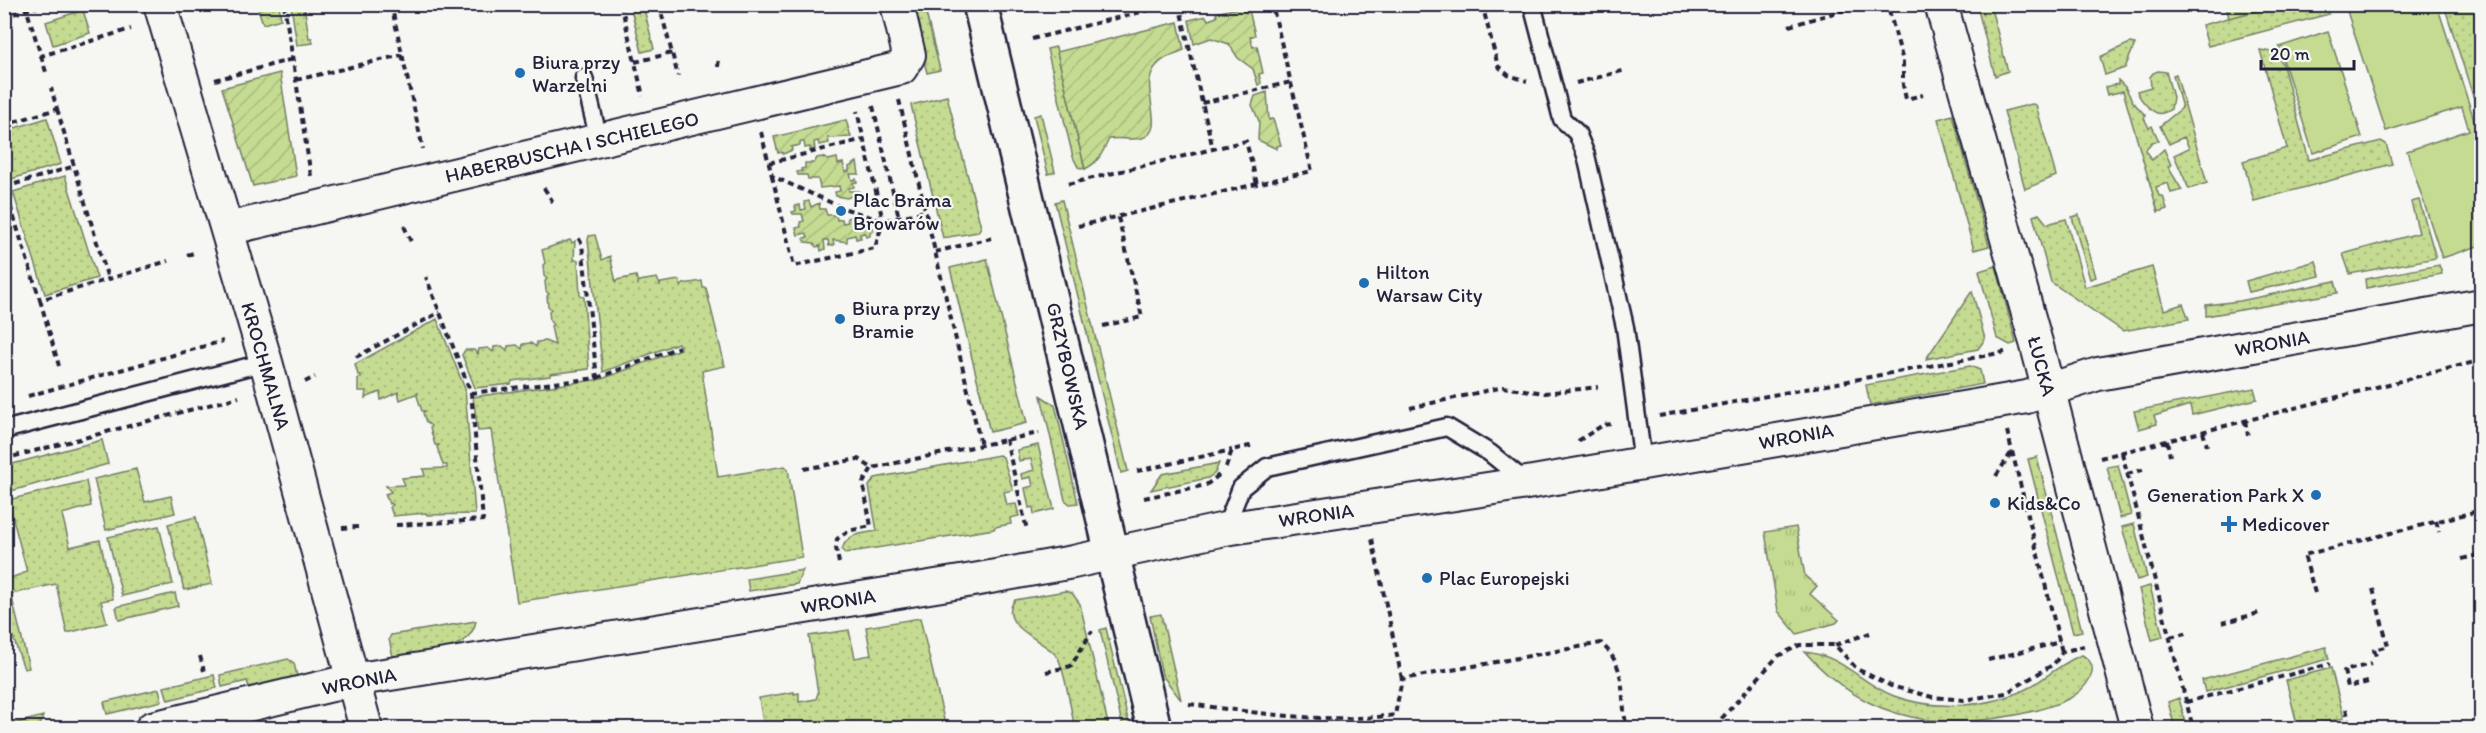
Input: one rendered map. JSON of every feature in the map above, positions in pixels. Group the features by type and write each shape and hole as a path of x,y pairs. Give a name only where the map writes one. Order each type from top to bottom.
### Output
{"street":[{"name":"KROCHMALNA","path":"160,4 266,362 366,729"},
{"name":"HABERBUSCHA I SCHIELEGO","path":"227,229 901,68 909,55 897,4"},
{"name":"GRZYBOWSKA","path":"980,4 1154,729"},
{"name":"ŁUCKA","path":"1941,4 2048,389 2137,729"},
{"name":"WRONIA","path":"152,729 352,680 979,579 1073,562 1225,529 1527,483 2027,397 2098,374 2481,305"}],"lane":[{"path":"1532,4 1562,119 1577,133 1586,155 1625,327 1643,463"},
{"path":"584,78 598,141"},
{"path":"4,430 266,362"},
{"path":"1225,529 1241,488 1267,467 1447,427 1490,453 1527,483"}],"path":[{"path":"25,4 46,72"},
{"path":"4,17 45,4"},
{"path":"284,4 311,176"},
{"path":"391,4 423,149"},
{"path":"621,4 643,96"},
{"path":"660,4 678,76"},
{"path":"1032,39 1173,4"},
{"path":"1179,4 1213,149"},
{"path":"1078,226 1312,171 1272,4"},
{"path":"1482,4 1498,66 1508,75 1527,80 1529,87"},
{"path":"1788,26 1865,4"},
{"path":"1889,11 1903,61 1903,85 1906,99 1923,95"},
{"path":"395,23 402,22"},
{"path":"41,56 131,28"},
{"path":"399,41 405,40"},
{"path":"635,62 672,53"},
{"path":"296,80 402,55"},
{"path":"718,67 719,57"},
{"path":"215,80 293,59"},
{"path":"1555,89 1626,70"},
{"path":"1202,103 1290,82"},
{"path":"51,88 108,279"},
{"path":"897,93 981,445"},
{"path":"4,125 57,109"},
{"path":"874,111 899,218"},
{"path":"763,139 794,266 875,248 883,221 858,115"},
{"path":"769,163 864,139"},
{"path":"1068,184 1246,141 1257,184"},
{"path":"59,366 5,186 75,166"},
{"path":"772,176 843,208 883,221 925,211"},
{"path":"544,188 555,204"},
{"path":"1103,326 1142,317 1118,217"},
{"path":"404,226 412,244"},
{"path":"577,237 582,244 597,378"},
{"path":"935,252 992,238"},
{"path":"187,255 197,252"},
{"path":"40,300 168,261"},
{"path":"396,525 483,520 471,393 426,277"},
{"path":"356,357 440,312"},
{"path":"24,397 223,341"},
{"path":"471,393 597,378 679,347"},
{"path":"1655,417 2012,351"},
{"path":"2100,458 2481,360"},
{"path":"303,383 315,377"},
{"path":"62,380 64,386"},
{"path":"1425,404 1503,387 1545,393 1598,387"},
{"path":"4,459 240,397"},
{"path":"2245,421 2248,435"},
{"path":"1835,645 1857,669 1891,686 1932,696 1964,700 2006,693 2055,664 2062,652 2060,642 2006,426"},
{"path":"2203,432 2207,446"},
{"path":"804,469 858,459 872,468 1039,433"},
{"path":"1006,439 1027,530"},
{"path":"2166,441 2170,456"},
{"path":"1137,471 1232,450"},
{"path":"1996,476 2012,452"},
{"path":"2122,453 2193,729"},
{"path":"839,563 837,539 848,531 871,526 863,483 872,468"},
{"path":"2127,474 2146,469"},
{"path":"2315,593 2304,555 2481,510"},
{"path":"2436,521 2439,532"},
{"path":"342,528 358,527"},
{"path":"1189,704 1278,716 1358,720 1395,715 1402,679 1372,539"},
{"path":"2462,559 2481,554"},
{"path":"2373,589 2388,646 2374,650 2376,656"},
{"path":"2222,623 2259,614"},
{"path":"1046,672 1071,666 1092,631"},
{"path":"2170,637 2189,632"},
{"path":"1717,729 1722,718 1778,656 1800,645 1835,645 1870,633"},
{"path":"1988,660 2060,642"},
{"path":"1402,679 1601,643 1615,658 1620,670 1627,729"},
{"path":"2062,652 2091,644"},
{"path":"200,656 204,671"},
{"path":"2186,702 2330,664"},
{"path":"2368,682 2348,687 2344,671 2371,664"},
{"path":"2346,709 2351,729"}],"green space":[{"path":"2280,4 2327,5 2329,14 2208,46 2202,25"},
{"path":"257,5 279,5 281,19 263,24"},
{"path":"291,5 304,5 309,38 312,38 313,43 297,45"},
{"path":"630,5 643,5 654,49 642,52"},
{"path":"910,5 924,5 940,70 927,73"},
{"path":"1990,5 2008,71 1995,76 1977,6"},
{"path":"2226,5 2280,5 2229,18"},
{"path":"2345,5 2437,5 2481,141 2481,245 2442,258 2407,151 2469,130 2462,107 2386,131"},
{"path":"2444,5 2475,5 2481,29 2481,121"},
{"path":"1242,7 1243,11 1249,10 1255,35 1250,37 1253,47 1257,46 1263,73 1259,74 1261,83 1258,85 1253,69 1238,58 1229,44 1211,38 1194,44 1189,20 1206,16 1208,20 1217,17 1216,13"},
{"path":"83,10 90,33 53,45 46,22"},
{"path":"1178,22 1184,50 1162,60 1151,75 1150,96 1153,126 1150,134 1138,139 1109,139 1097,160 1085,169 1057,52"},
{"path":"2328,31 2362,137 2313,153 2279,47"},
{"path":"2130,43 2135,44 2125,68 2105,75 2100,57"},
{"path":"1056,47 1085,169 1078,167 1073,157 1047,49"},
{"path":"2260,50 2272,52 2282,62 2309,160 2381,141 2386,144 2392,164 2254,201 2243,161 2287,148"},
{"path":"2158,71 2166,72 2173,97 2171,109 2164,113 2157,113 2148,107 2137,91 2151,87 2150,77"},
{"path":"280,73 296,176 253,186 222,88"},
{"path":"2176,74 2207,183 2189,189 2174,155 2189,148 2184,137 2169,144 2160,126 2182,108 2173,75"},
{"path":"2118,80 2146,116 2144,118 2149,128 2152,126 2159,141 2152,142 2145,150 2152,160 2164,149 2171,165 2168,167 2182,190 2171,193 2168,183 2156,187 2159,196 2163,196 2167,209 2158,212 2123,91 2107,95 2105,87 2118,84"},
{"path":"1267,92 1269,120 1273,119 1281,145 1277,146 1277,149 1258,140 1259,121 1252,105 1255,96"},
{"path":"947,96 981,227 978,232 943,238 911,105"},
{"path":"2036,105 2056,176 2025,189 2004,111"},
{"path":"1041,114 1055,172 1048,174 1034,116"},
{"path":"1953,115 1989,246 1974,250 1938,119"},
{"path":"47,118 61,164 8,180 5,169 5,131"},
{"path":"846,120 851,137 828,138 829,143 819,145 818,141 814,142 815,149 810,150 810,147 805,148 804,142 800,142 800,145 791,147 792,150 783,154 778,153 774,137"},
{"path":"822,157 828,160 837,158 838,164 843,163 845,172 857,162 859,174 850,174 852,180 856,179 857,182 853,183 854,187 849,188 849,191 859,191 859,193 847,198 836,196 835,192 840,191 839,186 820,188 818,179 808,179 807,175 798,175 797,172 805,168 805,163 814,163 817,158"},
{"path":"65,176 97,278 45,294 13,192"},
{"path":"1062,200 1128,471 1121,473 1055,202"},
{"path":"2419,200 2436,258 2350,274 2343,254 2419,233 2411,202"},
{"path":"809,201 811,207 819,203 820,209 825,209 827,215 836,215 837,220 842,219 843,223 848,222 847,218 851,217 852,221 857,220 857,223 852,224 853,228 868,227 873,228 874,231 866,237 865,233 860,234 861,238 856,239 855,235 847,237 847,242 833,240 834,245 829,246 828,240 824,240 825,249 821,251 820,246 816,247 814,243 805,242 804,238 808,237 806,233 798,235 796,228 801,227 800,222 804,221 802,214 792,212 796,211 795,206 800,205 801,210 806,209 804,202"},
{"path":"2039,214 2047,224 2066,219 2085,287 2152,267 2164,310 2183,304 2189,319 2123,331 2051,282 2033,216"},
{"path":"2079,215 2096,277 2090,279 2072,217"},
{"path":"595,235 602,260 610,256 616,282 636,276 638,284 639,281 657,278 660,285 679,280 681,287 683,284 702,281 703,288 706,288 725,366 702,371 718,477 785,466 788,469 802,557 517,602 491,430 478,431 473,397 602,379 681,349 678,343 603,372 588,240 589,236"},
{"path":"570,240 572,243 575,241 574,260 578,260 580,296 584,297 589,369 512,381 511,384 475,388 462,355 465,350 474,350 478,354 479,349 488,348 493,352 494,347 502,346 507,350 508,346 517,345 522,349 523,344 531,343 536,347 537,342 545,341 555,345 542,250"},
{"path":"987,259 1027,423 990,432 950,268"},
{"path":"2316,261 2320,276 2249,292 2246,281"},
{"path":"2439,265 2442,274 2366,288 2365,279"},
{"path":"1996,266 2016,343 2010,345 1997,338 1979,271"},
{"path":"2335,281 2338,293 2206,316 2206,305 2240,301"},
{"path":"1972,291 1985,339 1978,349 1926,359"},
{"path":"437,319 465,389 475,514 427,515 426,513 393,516 390,507 393,505 389,504 385,494 391,492 386,486 405,485 402,478 425,476 423,469 447,468 447,465 443,465 437,447 439,445 435,445 431,426 426,422 423,413 425,411 422,411 418,393 400,400 398,392 381,400 380,392 365,398 366,391 358,391 358,378 361,378 361,375 358,375 355,364"},
{"path":"1970,366 1980,370 1983,384 1870,405 1866,385"},
{"path":"2254,388 2257,399 2192,415 2190,405 2154,416 2157,424 2139,429 2134,411"},
{"path":"1041,396 1055,405 1078,503 1070,504 1065,500"},
{"path":"102,440 108,464 11,491 5,466"},
{"path":"1038,445 1054,509 1034,514 1033,507 1029,508 1025,488 1033,486 1031,477 1022,479 1021,474 1034,470 1031,459 1019,461 1017,450"},
{"path":"999,455 1003,457 1013,490 1004,492 1007,505 1016,504 1019,516 1010,518 1011,524 994,529 845,553 842,550 851,537 877,531 869,486 875,478"},
{"path":"2037,457 2082,631 2073,633 2028,459"},
{"path":"1219,463 1215,473 1208,478 1151,490 1162,474"},
{"path":"2118,465 2131,515 2120,518 2107,467"},
{"path":"136,469 145,502 171,496 175,513 106,530 94,479"},
{"path":"86,481 91,506 62,514 70,547 100,540 113,599 101,601 107,623 67,633 56,584 11,594 29,668 24,669 5,614 5,580 27,572 8,500"},
{"path":"196,517 212,584 184,590 168,524"},
{"path":"2134,524 2147,577 2137,580 2122,527"},
{"path":"159,526 173,584 122,596 108,537"},
{"path":"1796,527 1805,576 1817,586 1810,594 1839,620 1836,623 1797,634 1778,611 1765,532"},
{"path":"803,570 797,584 749,591 747,579"},
{"path":"2150,586 2163,637 2152,640 2139,589"},
{"path":"1065,591 1072,593 1080,604 1109,728 1075,728 1059,660 1054,653 1018,626 1012,618 1011,610 1015,600"},
{"path":"175,593 178,606 119,620 116,607"},
{"path":"1161,614 1181,700 1162,675 1150,616"},
{"path":"920,618 946,728 764,728 759,698 794,692 794,694 799,693 799,702 816,699 818,693 809,636 849,630 855,658 871,655 866,627"},
{"path":"476,621 472,632 454,646 442,650 393,657 389,639 391,635"},
{"path":"1106,628 1130,728 1123,728 1100,630"},
{"path":"2326,647 2329,659 2205,692 2202,680"},
{"path":"1805,652 1842,664 1882,691 1926,704 1962,705 1997,700 2013,695 2082,655 2090,662 2092,671 2085,685 2074,696 2038,710 1972,721 1941,721 1911,717 1883,708 1856,695 1830,676"},
{"path":"288,659 294,663 297,676 249,687 247,681 222,687 220,675"},
{"path":"2331,668 2344,718 2298,728 2286,680"},
{"path":"214,675 217,688 168,700 164,687"},
{"path":"159,689 162,701 107,714 104,702"},
{"path":"2179,698 2187,728 2175,728 2168,702"},
{"path":"43,716 39,728 5,728 5,726"}],"place":[{"name":"Biura przy Warzelni","path":"520,73"},
{"name":"Plac Brama Browarów","path":"841,211"},
{"name":"Hilton Warsaw City","path":"1364,283"},
{"name":"Biura przy Bramie","path":"840,319"},
{"name":"Generation Park X","path":"2316,495"},
{"name":"Kids&Co","path":"1995,503"},
{"name":"Medicover","path":"2229,524"},
{"name":"Plac Europejski","path":"1427,578"}]}
